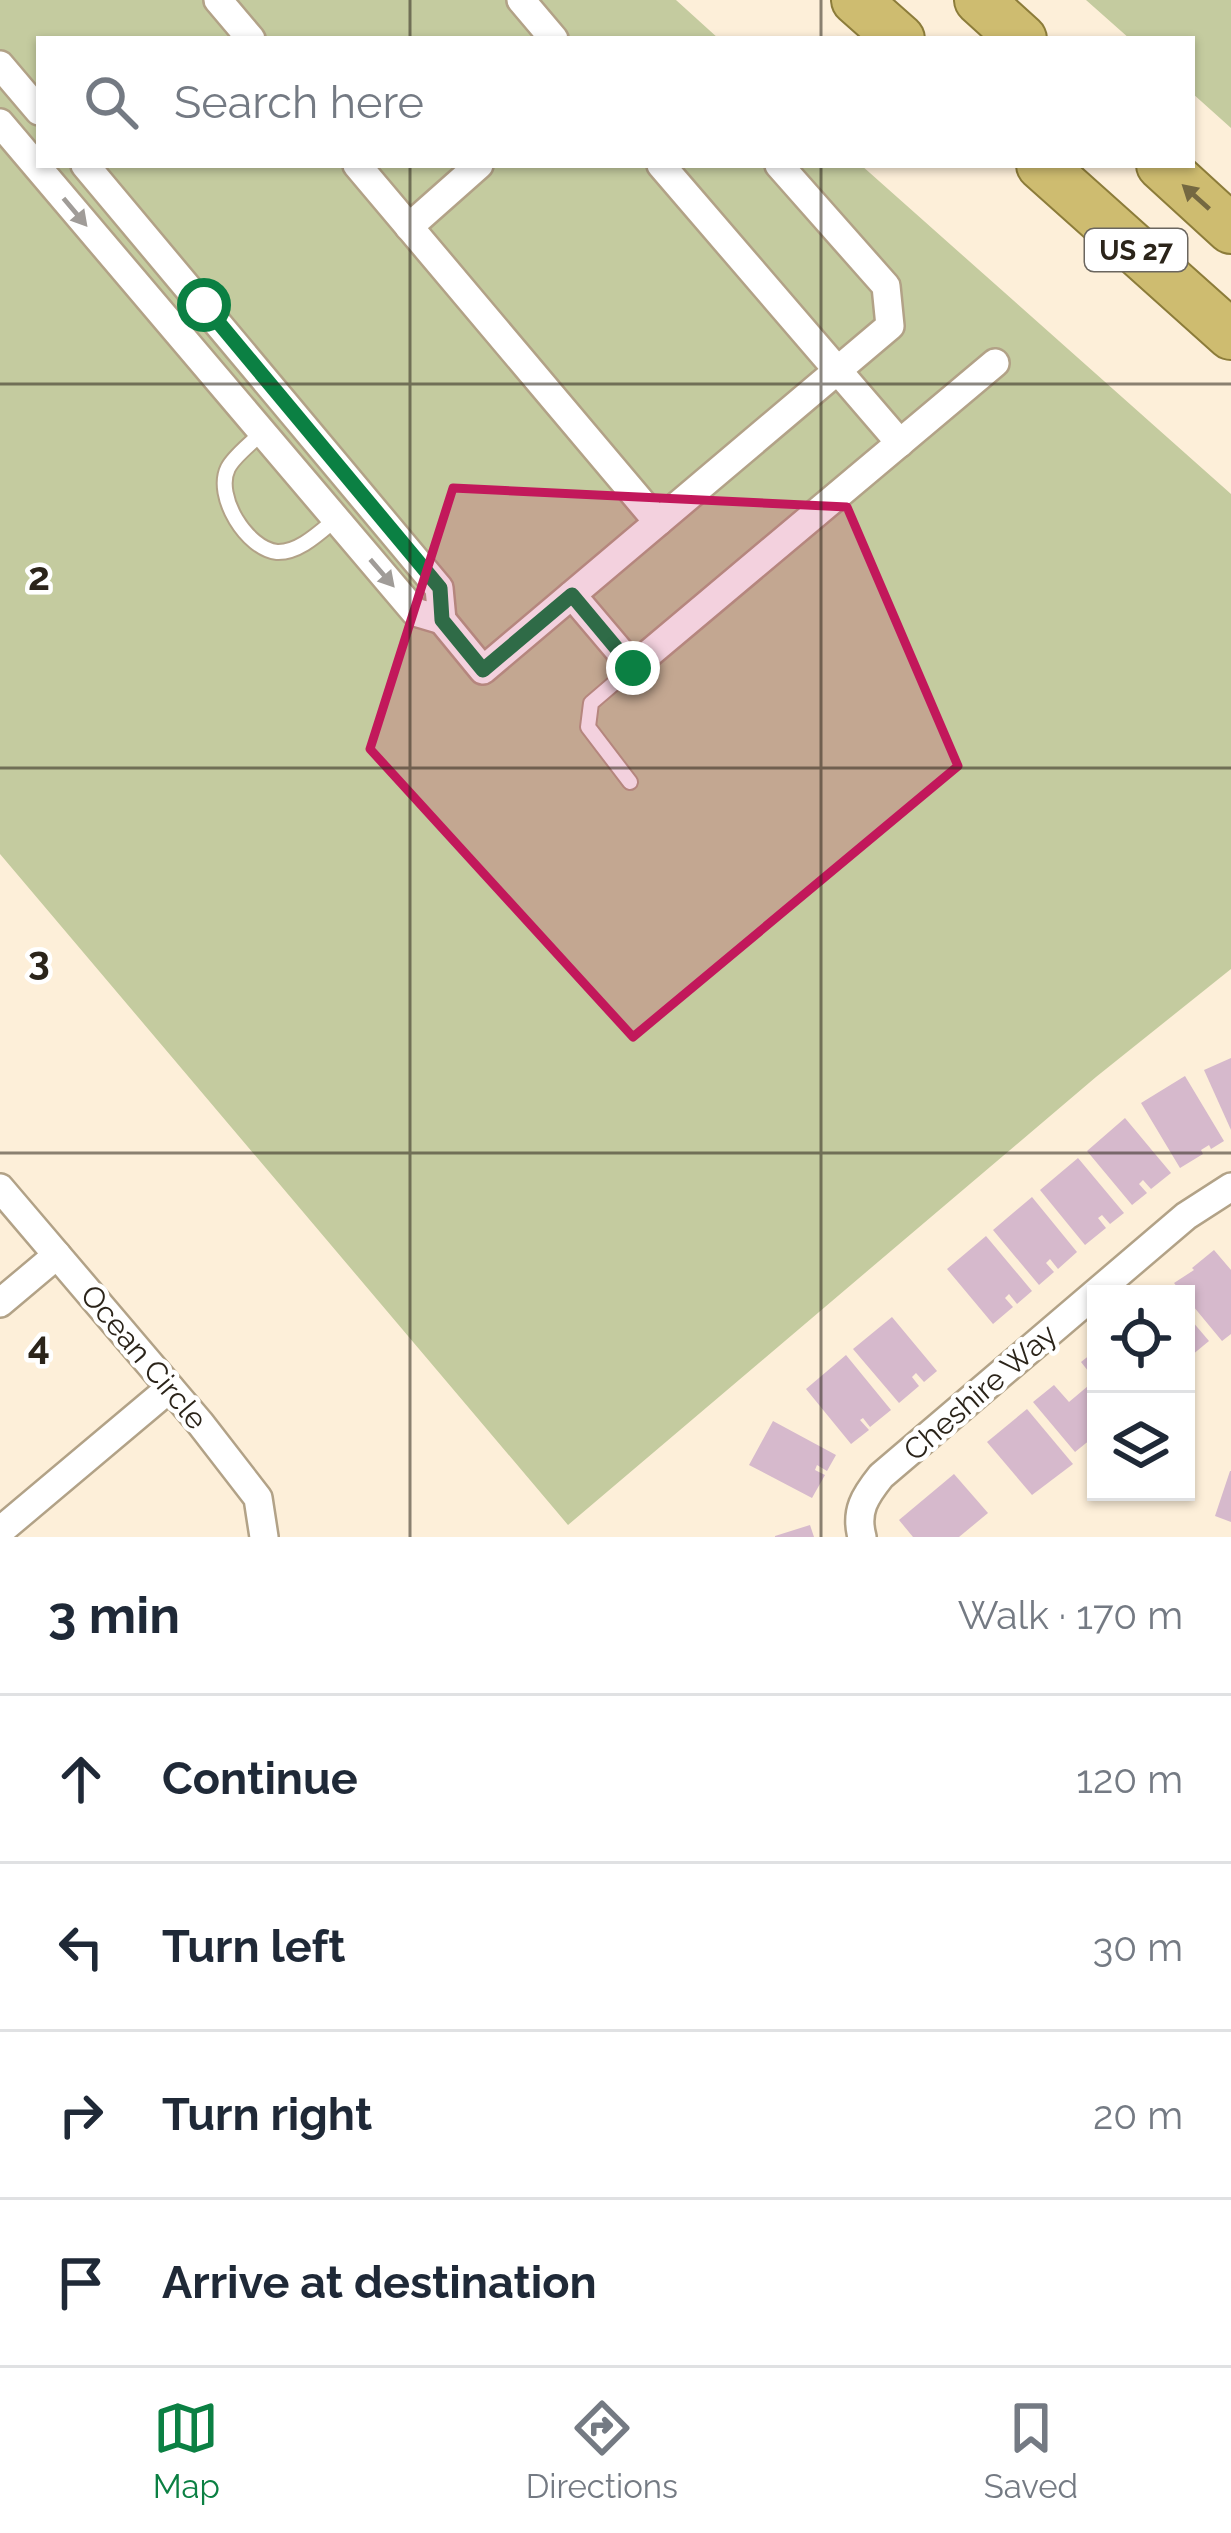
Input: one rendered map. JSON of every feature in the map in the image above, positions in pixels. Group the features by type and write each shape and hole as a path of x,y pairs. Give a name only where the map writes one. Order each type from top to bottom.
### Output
{"highway":[{"path":"856,0 897,36"},
{"path":"980,0 1019,36"},
{"name":"US 27","path":"1044,168 1231,335"},
{"name":"US 27","path":"1163,168 1231,229"}],"street":[{"path":"218,0 248,36"},
{"path":"520,0 551,36"},
{"path":"0,65 36,107"},
{"path":"0,123 36,166"},
{"path":"38,168 415,612 442,620 483,670 890,326 886,286 781,168"},
{"path":"88,168 440,588 442,620"},
{"path":"360,168 658,522"},
{"path":"409,226 476,168"},
{"path":"664,168 900,443"},
{"path":"572,595 633,668 995,363"},
{"path":"290,465 316,440"},
{"name":"Cheshire Way","path":"860,1529 864,1496 881,1476 1186,1216 1231,1187"},
{"name":"Ocean Circle","path":"0,1188 258,1498 264,1537"},
{"path":"0,1303 57,1255"},
{"path":"0,1531 170,1388"}],"lane":[{"path":"261,433 227,469 225,494 235,517 260,545 278,552 301,546 336,520"},
{"path":"630,782 588,728 591,703 633,668"}],"highlighted area":[{"path":"453,488 847,507 958,766 633,1037 370,749"}],"green space":[{"path":"0,0 676,0 716,36 36,36 36,168 864,168 1231,494 1231,969 1096,1077 568,1525 0,854"},
{"path":"1086,0 1231,0 1231,128 1195,96 1195,36 1127,36"}],"building":[{"path":"1231,1058 1231,1130 1204,1070"},
{"path":"1185,1076 1224,1141 1211,1149 1209,1145 1180,1168 1141,1103"},
{"path":"1125,1118 1171,1173 1151,1189 1143,1180 1139,1184 1147,1193 1132,1205 1087,1151"},
{"path":"1078,1158 1124,1213 1110,1224 1102,1215 1098,1218 1106,1228 1085,1245 1040,1190"},
{"path":"1032,1197 1077,1252 1058,1269 1050,1259 1046,1263 1054,1272 1039,1285 993,1230"},
{"path":"986,1236 1032,1291 1017,1304 1009,1294 1005,1298 1013,1307 993,1324 947,1269"},
{"path":"1214,1250 1231,1270 1231,1334 1222,1341 1195,1308 1195,1285 1174,1283"},
{"path":"892,1317 937,1371 924,1382 916,1373 912,1377 919,1386 899,1403 853,1349"},
{"path":"1195,1325 1209,1341 1195,1353"},
{"path":"846,1355 891,1410 870,1427 860,1420 869,1430 851,1444 806,1389"},
{"path":"1054,1385 1069,1402 1087,1387 1087,1442 1075,1452 1033,1402"},
{"path":"1027,1409 1073,1464 1032,1495 987,1442"},
{"path":"773,1421 836,1455 827,1471 817,1465 815,1470 825,1475 812,1498 749,1465"},
{"path":"1231,1471 1231,1522 1215,1516"},
{"path":"954,1474 988,1513 959,1537 913,1537 899,1520"},
{"path":"810,1525 814,1537 775,1537 775,1536"}],"route":[{"path":"204,305 440,588 442,620 483,670 572,595 633,668"}]}
